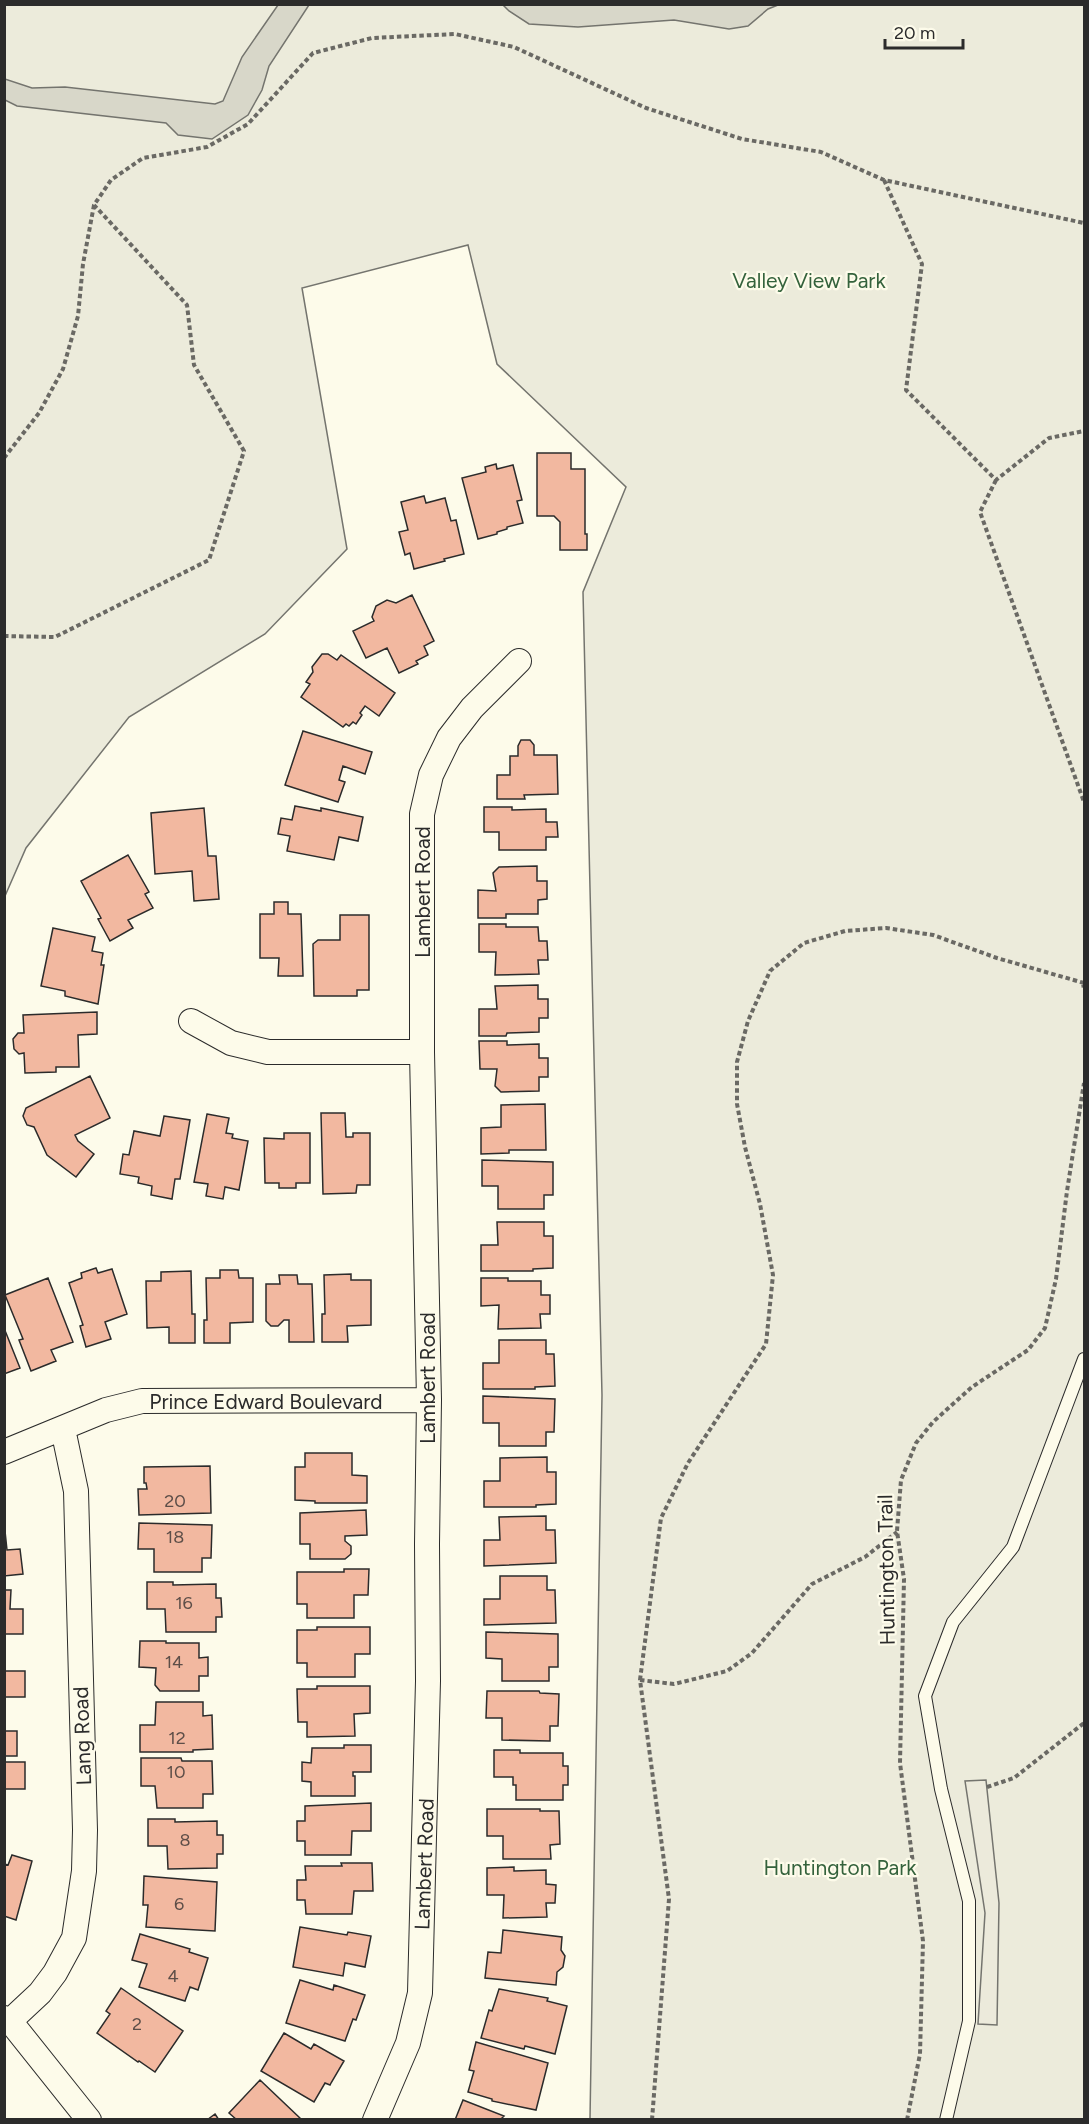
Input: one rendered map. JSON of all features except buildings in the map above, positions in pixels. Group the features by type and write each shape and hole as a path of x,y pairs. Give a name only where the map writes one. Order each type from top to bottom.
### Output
{"street":[{"name":"Lambert Road","path":"375,2120 408,2043 420,1993 428,1693 429,1400 422,1052 422,814 424,796 439,756 454,730 472,708 519,661"},
{"path":"191,1021 231,1043 268,1052 422,1052"},
{"name":"Prince Edward Boulevard","path":"4,1452 106,1410 142,1401 429,1400"},
{"name":"Lang Road","path":"7,2019 40,1993 55,1973 74,1938 84,1871 85,1830 76,1491 63,1429"},
{"path":"7,2019 88,2120"}],"lane":[{"path":"946,2120 969,2021 969,1901 941,1789 925,1696 953,1622 1013,1546 1084,1359"}],"path":[{"path":"4,459 39,413 63,369 78,316 83,264 94,205 111,180 143,158 207,147 248,124 313,53 372,38 455,34 513,47 646,108 742,139 821,152 884,180 1084,224"},
{"path":"884,180 922,264 906,390 996,480"},
{"path":"4,636 55,637 209,560 244,451 194,365 187,305 94,205"},
{"path":"1084,431 1049,438 996,480 980,512 1084,802"},
{"path":"652,2120 669,1899 640,1680 661,1518 688,1463 766,1344 773,1275 760,1204 745,1147 737,1104 737,1062 748,1021 770,971 804,943 845,931 886,928 933,935 997,958 1084,983 1084,990"},
{"name":"Huntington Trail","path":"907,2120 920,2054 923,1941 900,1763 904,1579 897,1531 901,1480 916,1443 933,1422 972,1387 1028,1350 1045,1328 1056,1279 1084,1083"},
{"path":"640,1680 674,1684 727,1671 752,1653 812,1584 865,1557 897,1531"},
{"path":"987,1787 1014,1778 1084,1723"}],"green space":[{"path":"5,5 1084,5 1084,2119 590,2119 602,1395 583,592 626,487 497,364 468,245 302,288 347,549 265,634 129,717 26,848 5,896"}],"shaded area":[{"path":"278,5 309,5 269,66 262,90 248,115 212,139 178,135 166,123 17,106 5,100 5,79 32,88 65,87 215,104 223,101 242,57"},
{"path":"503,5 778,5 768,9 748,26 729,29 674,20 578,27 529,24"},
{"path":"986,1780 999,1903 997,2025 978,2024 985,1913 965,1781"}],"park label":[{"name":"Valley View Park","path":"809,280"},
{"name":"Huntington Park","path":"840,1867"}]}
